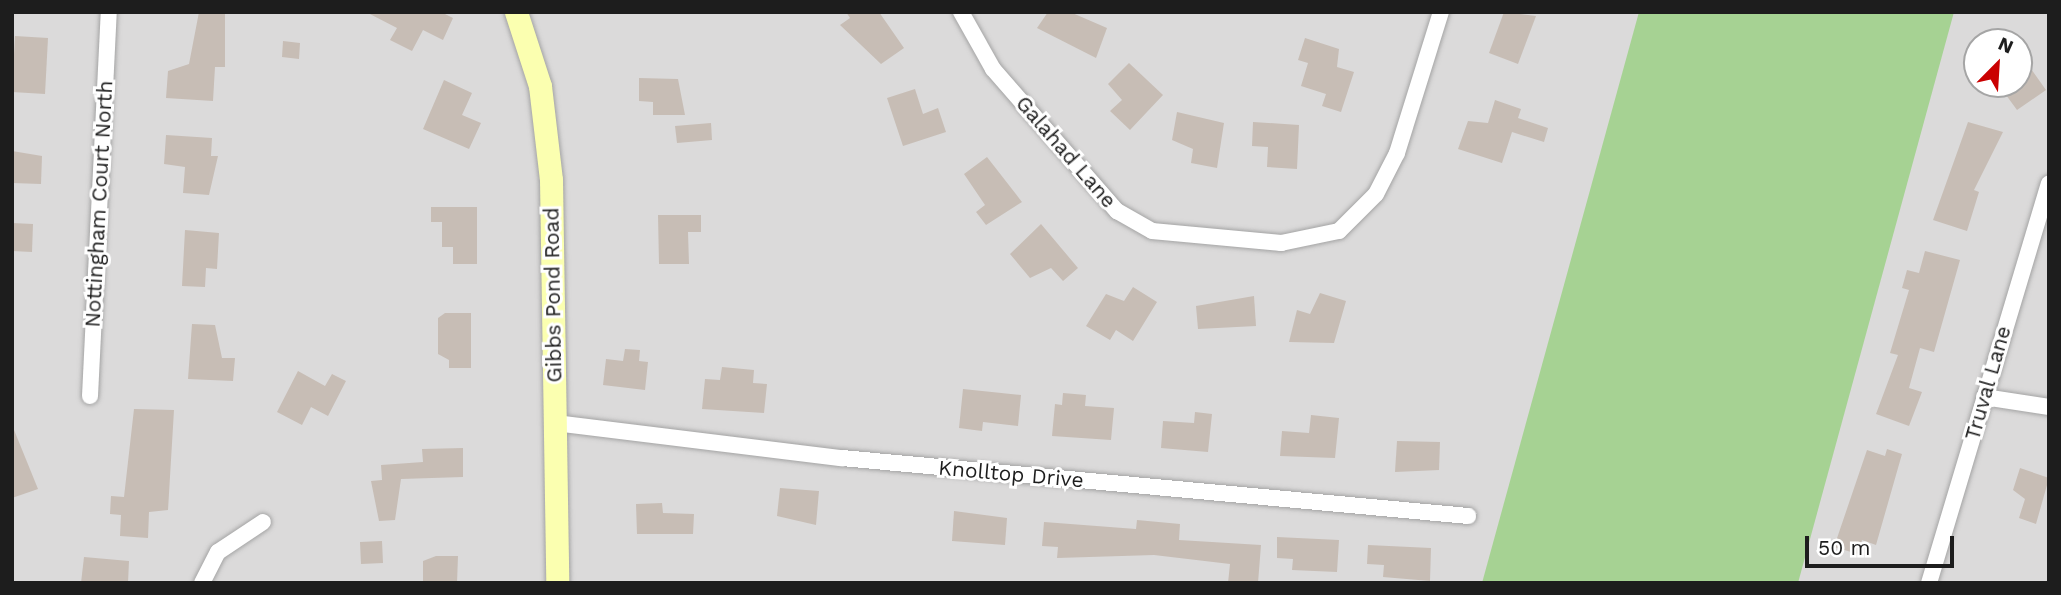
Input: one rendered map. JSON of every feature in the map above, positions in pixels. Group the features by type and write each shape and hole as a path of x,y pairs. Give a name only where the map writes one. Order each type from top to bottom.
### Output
{"street":[{"name":"Nottingham Court North","path":"90,396 109,12"},
{"name":"Gibbs Pond Road","path":"516,12 532,54 547,128 557,583"},
{"name":"Galahad Lane","path":"961,12 993,69 1116,211 1152,231 1281,243 1339,231 1376,194 1397,153 1441,12"},
{"name":"Truval Lane","path":"1929,583 2049,184"},
{"path":"1984,397 2049,407"},
{"name":"Knolltop Drive","path":"555,423 842,458 1468,516"},
{"path":"202,583 218,552 263,522"}],"shaded area":[{"path":"12,12 2049,12 2049,583 12,583"}],"green space":[{"path":"1639,12 1954,12 1798,583 1482,583"}],"building":[{"path":"199,12 225,12 225,67 215,67 213,101 166,98 168,71 189,64"},
{"path":"366,12 441,12 453,18 443,40 423,30 412,51 390,40 397,28"},
{"path":"846,12 879,12 904,48 881,64 840,25 850,18"},
{"path":"1048,12 1070,12 1107,28 1096,58 1037,28"},
{"path":"1504,12 1536,16 1518,64 1489,53"},
{"path":"15,36 48,38 45,94 12,92"},
{"path":"1305,38 1339,49 1337,67 1354,72 1341,112 1322,106 1326,94 1301,86 1308,63 1298,60"},
{"path":"283,41 300,43 299,59 282,57"},
{"path":"1129,63 1163,95 1130,130 1110,111 1122,100 1108,84"},
{"path":"2033,72 2046,90 2017,110 2008,98 2033,98"},
{"path":"639,78 678,79 685,115 653,115 653,102 639,101"},
{"path":"444,80 472,93 462,115 481,123 469,149 423,129"},
{"path":"915,89 923,114 938,108 946,132 903,146 887,98"},
{"path":"1495,100 1521,109 1518,118 1548,128 1544,142 1512,132 1502,163 1458,149 1468,121 1488,123"},
{"path":"1177,112 1224,123 1217,168 1191,163 1193,149 1172,140"},
{"path":"1253,122 1299,125 1297,169 1267,167 1268,147 1252,146"},
{"path":"1968,122 2003,132 1974,190 1979,192 1967,231 1933,220"},
{"path":"711,123 712,140 677,143 675,126"},
{"path":"166,135 212,138 211,156 218,156 209,195 183,193 185,167 164,164"},
{"path":"12,151 42,156 41,184 12,183"},
{"path":"987,157 1022,202 986,225 976,212 985,205 964,174"},
{"path":"431,207 477,207 477,264 453,264 453,247 442,247 442,222 431,222"},
{"path":"658,215 701,215 701,232 688,232 689,264 659,264"},
{"path":"12,223 33,224 32,252 12,251"},
{"path":"1041,224 1078,268 1063,281 1051,268 1030,278 1010,254"},
{"path":"185,230 219,233 217,269 206,268 205,287 182,286"},
{"path":"1925,251 1960,260 1934,352 1920,348 1909,388 1922,392 1909,426 1876,414 1898,355 1890,353 1909,290 1902,288 1907,270 1919,273"},
{"path":"1133,287 1157,302 1133,341 1116,330 1110,340 1086,326 1106,294 1124,301"},
{"path":"1320,293 1346,301 1334,343 1289,342 1297,310 1310,314"},
{"path":"1254,296 1256,326 1198,329 1196,306"},
{"path":"445,313 471,313 471,368 449,368 449,360 438,354 438,318"},
{"path":"192,324 215,325 222,358 235,358 233,381 188,379"},
{"path":"625,349 640,350 639,361 648,362 645,390 603,385 606,359 623,361"},
{"path":"722,367 754,370 753,383 767,384 764,413 702,409 705,379 720,380"},
{"path":"298,371 325,386 332,374 346,381 328,416 311,407 302,425 277,412"},
{"path":"963,389 1021,395 1018,426 983,422 982,431 959,428"},
{"path":"1063,393 1086,395 1085,406 1114,408 1111,440 1052,436 1055,404 1062,405"},
{"path":"134,409 174,410 168,510 149,512 148,538 120,536 121,515 110,514 111,496 124,497"},
{"path":"1195,412 1212,414 1208,452 1161,448 1163,421 1194,423"},
{"path":"1311,415 1339,418 1335,458 1280,456 1282,431 1309,433"},
{"path":"12,425 38,489 12,498"},
{"path":"1397,441 1440,442 1439,470 1395,472"},
{"path":"463,448 463,477 401,479 395,520 379,521 371,481 382,480 381,465 423,462 422,449"},
{"path":"1887,449 1902,454 1876,545 1862,540 1858,554 1834,547 1867,450 1885,456"},
{"path":"2020,468 2049,478 2036,524 2019,518 2025,499 2013,490"},
{"path":"780,488 819,491 816,525 777,516"},
{"path":"662,503 663,513 694,514 693,534 637,534 636,504"},
{"path":"954,511 1007,518 1005,545 952,541"},
{"path":"1137,520 1180,524 1179,540 1261,545 1258,583 1228,583 1230,564 1154,555 1057,558 1058,547 1042,546 1044,522 1136,529"},
{"path":"1277,537 1339,540 1337,572 1292,570 1293,559 1277,558"},
{"path":"382,541 383,563 361,564 360,542"},
{"path":"1368,545 1431,548 1430,581 1383,577 1384,565 1367,564"},
{"path":"436,556 458,556 457,583 423,583 423,561"},
{"path":"84,557 129,561 128,583 81,583"}]}
